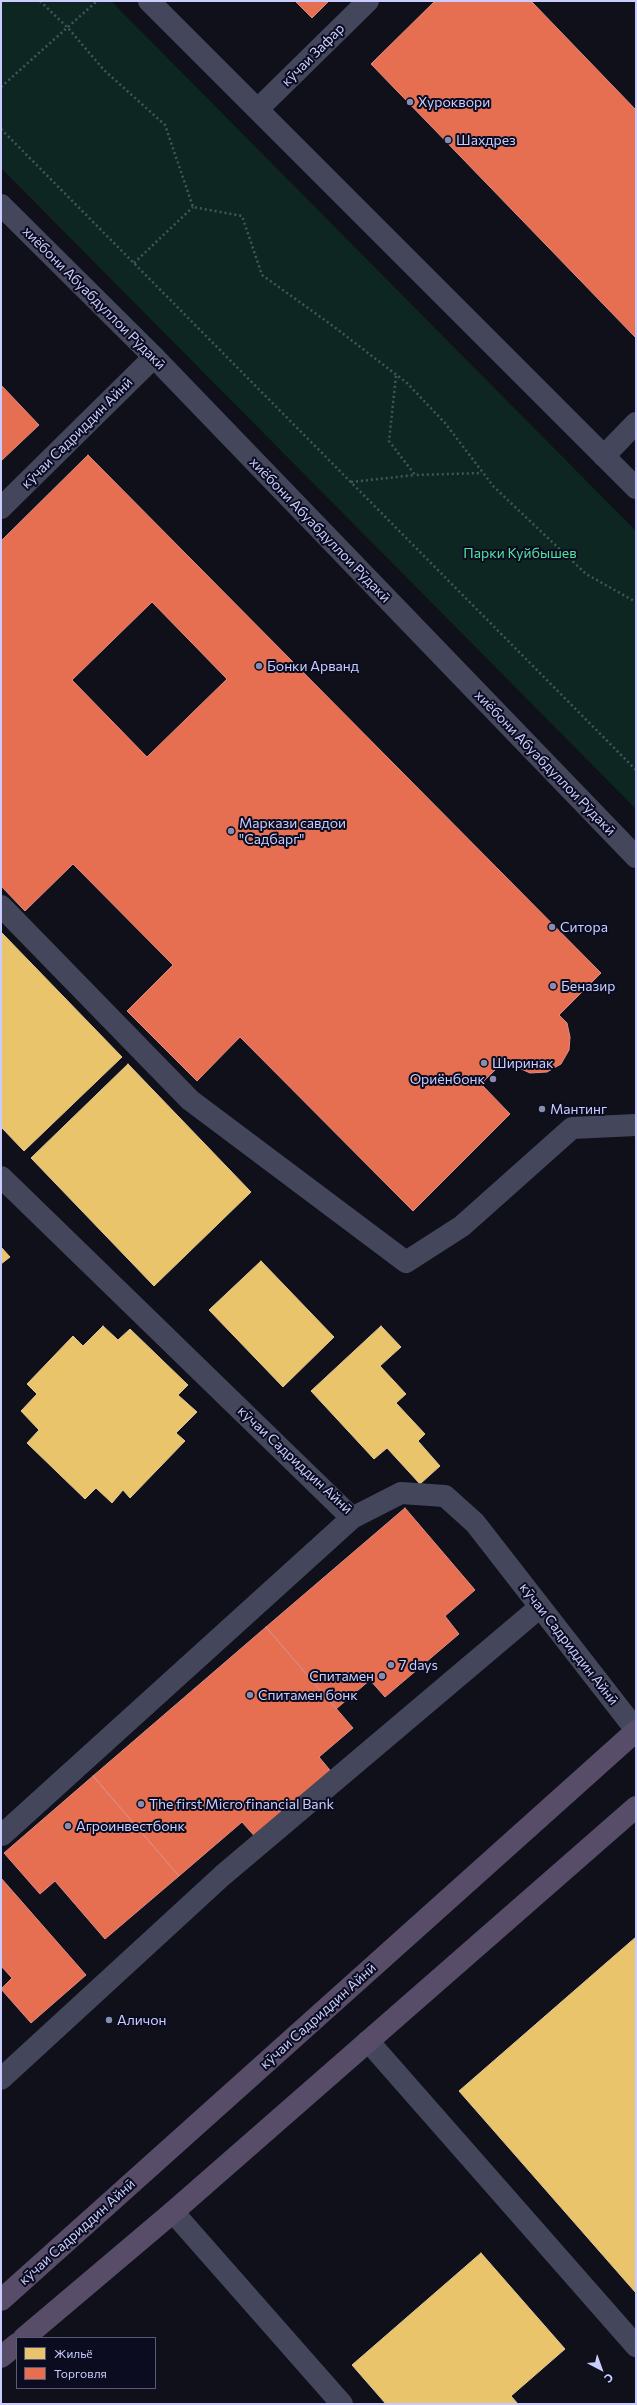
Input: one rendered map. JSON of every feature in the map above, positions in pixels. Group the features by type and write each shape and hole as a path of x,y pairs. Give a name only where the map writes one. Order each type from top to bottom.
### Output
{"highway":[{"name":"кӯчаи Садриддин Айнӣ","path":"1,2300 636,1730"},
{"path":"25,2337 172,2212 636,1807"},
{"path":"1,2358 16,2345"}],"street":[{"path":"149,1 636,488"},
{"name":"кӯчаи Зафар","path":"258,110 368,1"},
{"name":"хиёбони Абуабдуллои Рӯдакӣ","path":"1,205 154,357 636,857"},
{"name":"кӯчаи Садриддин Айнӣ","path":"1,508 154,357"},
{"path":"604,456 636,423"},
{"path":"1,906 190,1100 406,1262 462,1226 572,1128 636,1125"},
{"name":"кӯчаи Садриддин Айнӣ","path":"1,1177 352,1518 401,1493 445,1496 475,1523 636,1730"},
{"path":"2,1835 352,1518"},
{"path":"1,2079 223,1875 540,1607"},
{"path":"368,2041 636,2346"},
{"path":"172,2212 342,2404"}],"path":[{"path":"40,1 68,28 104,70 165,125 193,207"},
{"path":"1,87 98,1"},
{"path":"1,129 636,770"},
{"path":"134,263 193,207"},
{"path":"193,207 242,216 262,274 333,326 396,376 445,423 494,487 586,574 636,602"},
{"path":"396,376 389,441 415,475"},
{"path":"351,482 415,475 483,473"}],"green space":[{"name":"Парки Куйбышев","path":"1,1 111,1 636,531 636,809 1,168"}],"building: Жильё":[{"path":"1,932 122,1057 24,1151 1,1127"},
{"path":"128,1064 251,1192 154,1286 31,1158"},
{"path":"1,1247 10,1257 1,1264"},
{"path":"261,1261 334,1337 283,1387 209,1310"},
{"path":"103,1326 118,1340 130,1329 188,1385 178,1395 197,1412 176,1433 185,1441 130,1498 123,1490 112,1503 96,1488 85,1499 27,1443 39,1430 21,1411 37,1394 27,1384 73,1336 83,1346"},
{"path":"381,1326 401,1347 380,1366 406,1394 396,1403 425,1434 418,1441 440,1466 420,1484 387,1448 374,1459 311,1391"},
{"path":"636,1937 636,2293 459,2091"},
{"path":"481,2253 565,2349 511,2396 518,2404 386,2404 352,2365"}],"building: Торговля":[{"path":"295,1 329,1 312,18"},
{"path":"435,1 531,1 636,110 636,338 371,64"},
{"path":"1,385 39,425 1,461"},
{"name":"Маркази савдои \"Садбарг\"","path":"88,455 601,973 559,1015 567,1023 570,1037 569,1050 561,1064 547,1072 530,1073 517,1067 507,1058 481,1084 510,1114 413,1211 240,1037 197,1081 127,1011 173,965 73,864 25,911 1,886 1,541","holes":["152,602 227,679 147,757 72,680"]},
{"path":"405,1508 475,1590 445,1616 459,1634 385,1697 370,1680 336,1709 266,1627"},
{"path":"266,1627 353,1728 319,1757 334,1775 258,1840 242,1822 179,1876 93,1776"},
{"path":"93,1776 179,1876 105,1939 55,1881 40,1894 4,1853"},
{"path":"1,1878 86,1975 31,2023 1,1989 12,1978 1,1966"}],"place":[{"name":"Хуроквори","path":"410,102"},
{"name":"Шахдрез","path":"448,140"},
{"name":"Бонки Арванд","path":"259,666"},
{"name":"Маркази савдои \"Садбарг\"","path":"231,831"},
{"name":"Ситора","path":"552,927"},
{"name":"Беназир","path":"553,986"},
{"name":"Ширинак","path":"484,1063"},
{"name":"Ориёнбонк","path":"493,1079"},
{"name":"Мантинг","path":"542,1109"},
{"name":"7 days","path":"391,1665"},
{"name":"Спитамен","path":"382,1676"},
{"name":"Спитамен бонк","path":"250,1695"},
{"name":"The first Micro financial Bank","path":"141,1804"},
{"name":"Агроинвестбонк","path":"68,1826"},
{"name":"Аличон","path":"109,2020"}]}
